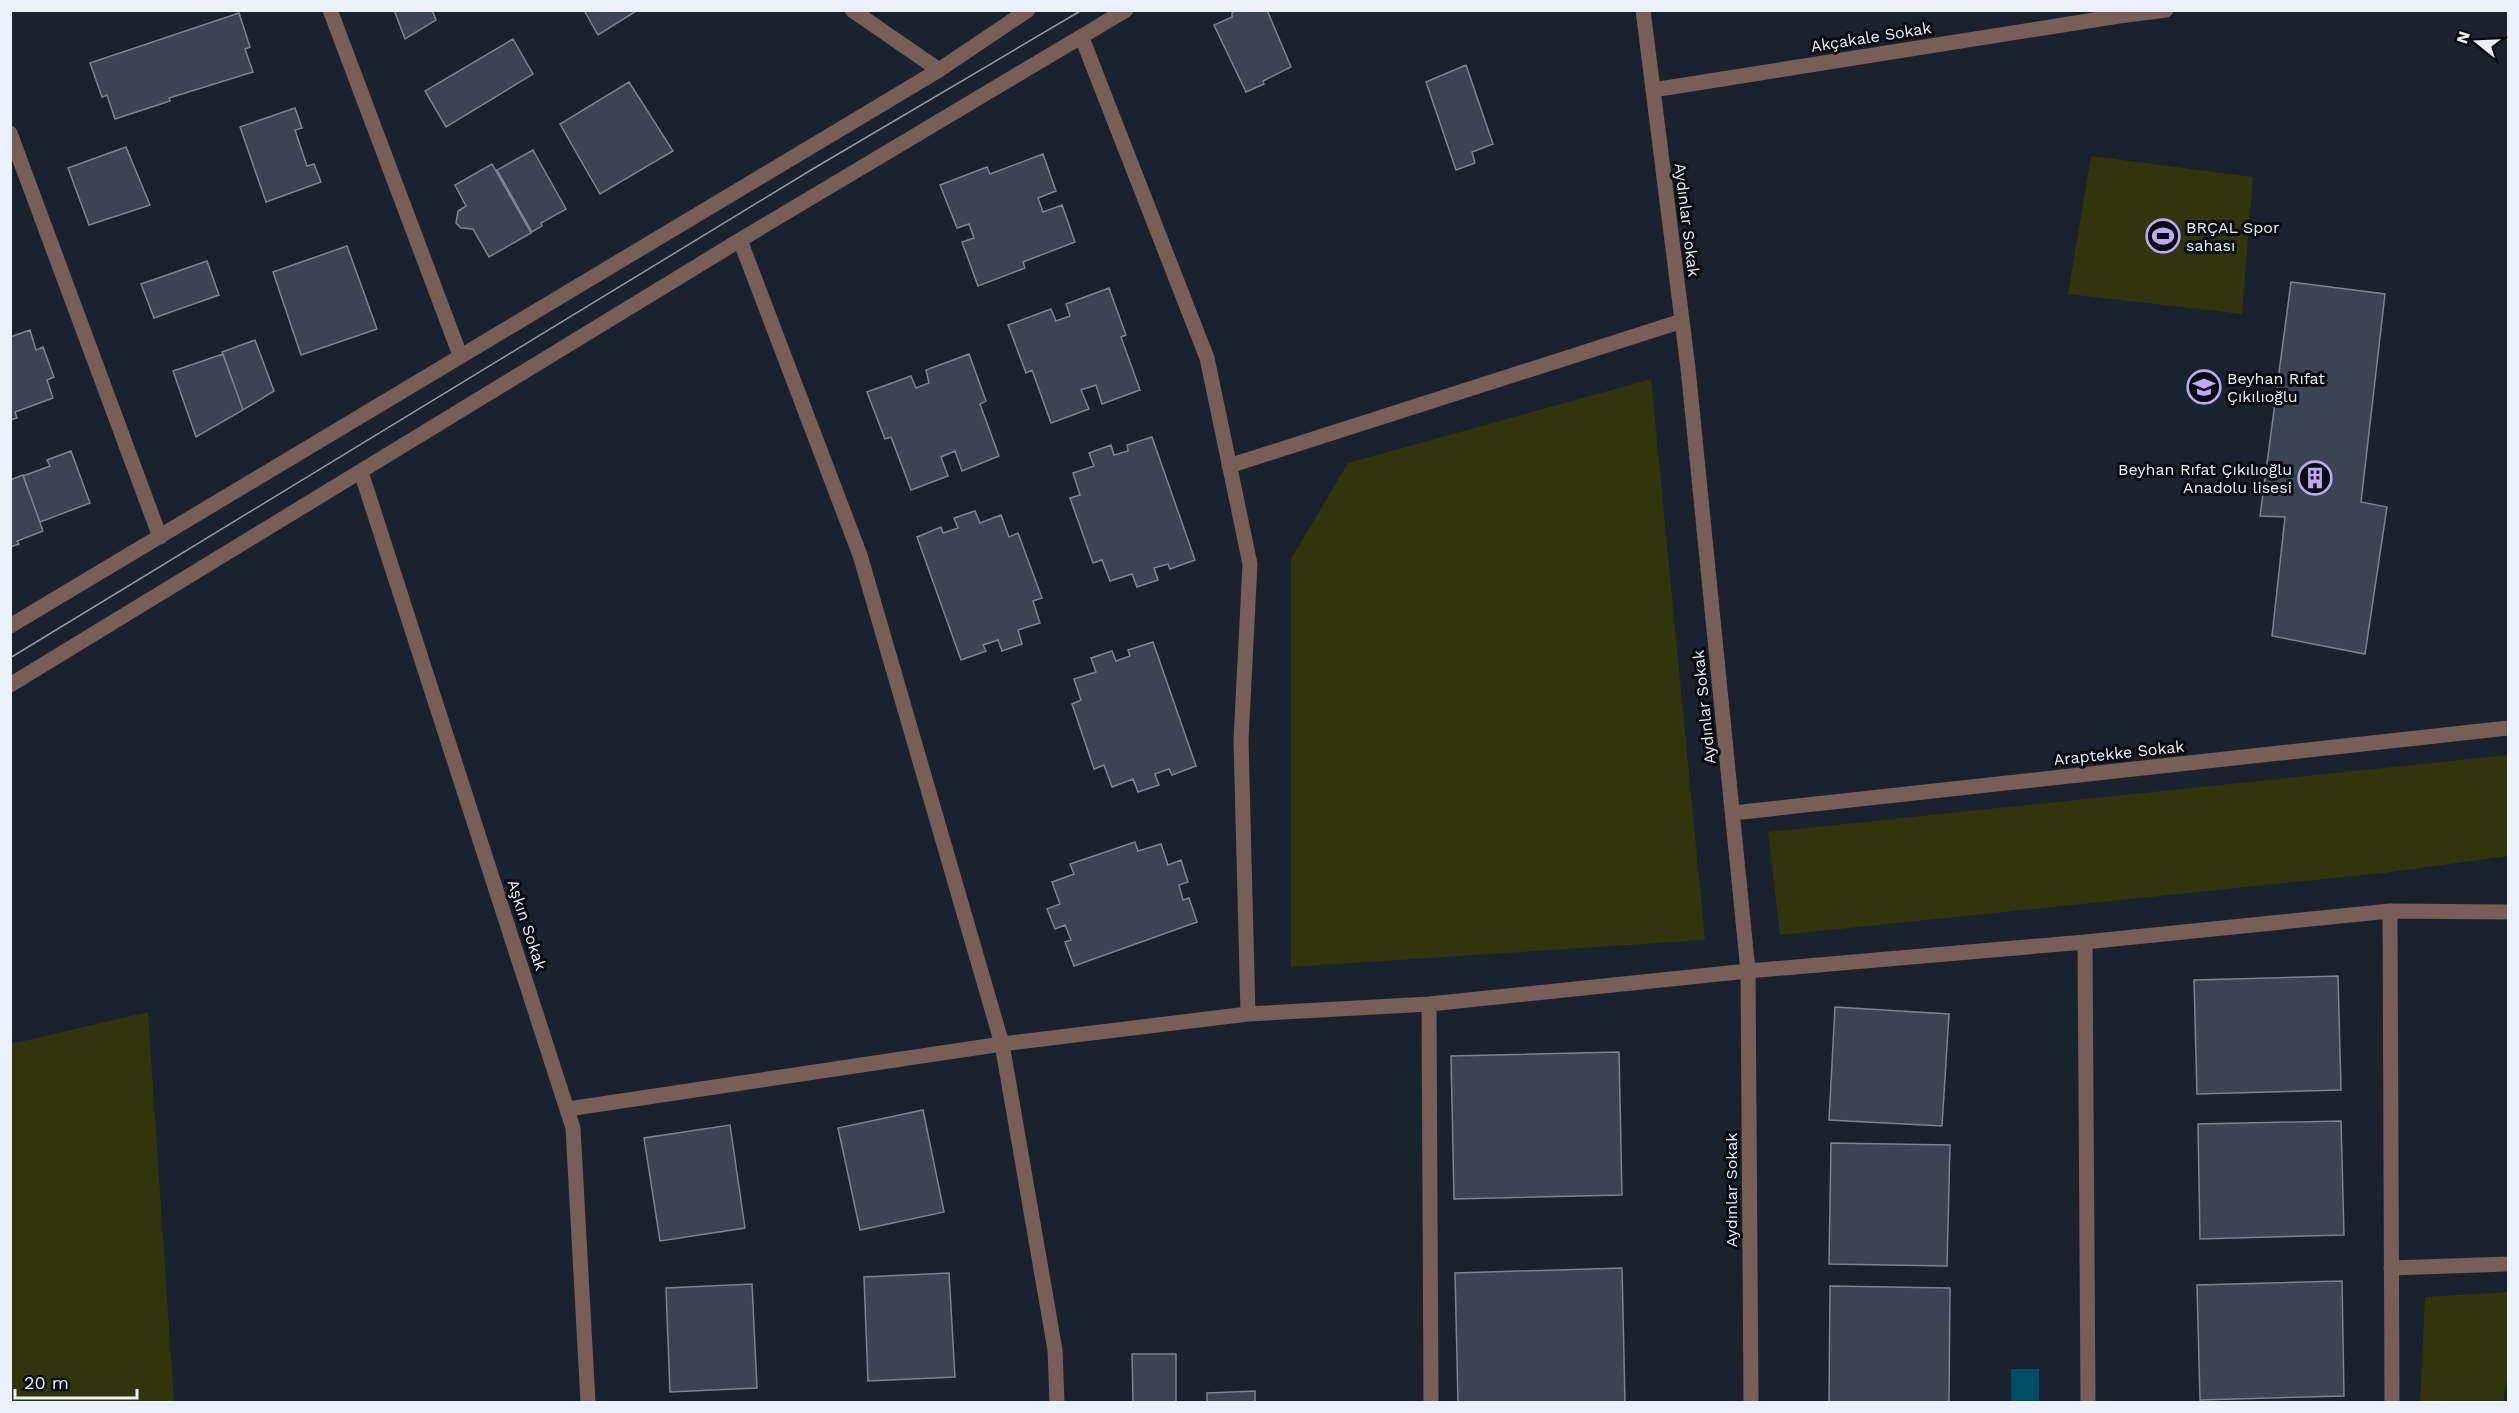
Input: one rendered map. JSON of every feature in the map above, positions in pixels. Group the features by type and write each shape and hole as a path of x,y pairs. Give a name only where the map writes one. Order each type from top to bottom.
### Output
{"street":[{"path":"330,10 460,355"},
{"path":"852,10 939,70"},
{"path":"10,626 939,70 1028,10"},
{"path":"10,685 740,240 1082,38 1125,10"},
{"name":"Aydınlar Sokak","path":"1643,10 1682,321 1748,970 1751,1402"},
{"name":"Akçakale Sokak","path":"1653,90 2118,13 2166,10"},
{"path":"1082,38 1207,358 1250,564 1241,740 1248,1014"},
{"path":"10,133 160,537"},
{"path":"740,240 860,555 1002,1044 1055,1350 1057,1402"},
{"path":"1229,466 1682,321"},
{"name":"Aşkın Sokak","path":"361,472 573,1128 588,1402"},
{"name":"Araptekke Sokak","path":"1733,813 2508,728"},
{"path":"568,1109 1002,1044 1248,1014 1429,1004 1748,970 2085,942 2390,911 2508,912"},
{"path":"2390,911 2392,1402"},
{"path":"2085,942 2088,1402"},
{"path":"1429,1004 1431,1402"},
{"path":"2391,1268 2508,1264"}],"green space":[{"name":"BRÇAL Spor sahası","path":"2091,156 2253,177 2242,314 2068,294"},
{"path":"1651,379 1705,940 1291,967 1291,559 1348,463"},
{"path":"2508,755 2508,856 2384,873 1780,935 1768,832"},
{"path":"148,1012 174,1402 11,1402 11,1044"},
{"path":"2508,1292 2508,1373 2503,1402 2420,1402 2425,1297"}],"water":[{"path":"2011,1369 2039,1369 2039,1402 2011,1402"}],"building":[{"path":"394,10 432,10 436,20 405,39"},
{"path":"584,10 638,10 598,35"},
{"path":"1236,10 1267,10 1291,67 1246,92 1214,25 1232,17 1232,13"},
{"path":"239,13 250,47 245,49 253,72 169,98 170,101 115,119 107,95 102,97 90,63"},
{"path":"513,39 533,74 446,127 425,91"},
{"path":"1466,65 1493,144 1472,152 1475,163 1456,170 1426,82"},
{"path":"629,82 673,151 600,194 560,124"},
{"path":"295,108 302,128 295,130 307,166 314,164 321,182 266,202 240,127"},
{"path":"126,147 150,205 89,225 68,168"},
{"path":"533,150 566,209 541,223 542,226 532,232 497,170"},
{"path":"1043,154 1056,191 1038,198 1043,212 1062,205 1075,242 1023,262 1025,268 978,286 962,242 974,238 969,224 957,228 940,185 987,167 990,174"},
{"path":"492,164 531,233 489,257 473,229 461,228 456,223 458,211 466,206 455,185"},
{"path":"347,246 377,329 301,355 273,272"},
{"path":"207,261 219,295 154,318 141,284"},
{"name":"Beyhan Rıfat Çıkılıoğlu Anadolu lisesi","path":"2291,282 2385,294 2361,502 2387,507 2365,654 2272,636 2285,517 2260,516"},
{"path":"1109,288 1126,335 1121,337 1140,390 1102,404 1096,385 1081,390 1089,409 1051,423 1032,370 1026,373 1008,325 1051,309 1056,321 1070,316 1066,304"},
{"path":"30,330 36,350 43,347 54,377 47,380 53,398 15,412 17,418 10,420 10,337"},
{"path":"255,340 274,391 243,410 222,352"},
{"path":"223,354 243,410 196,437 173,371"},
{"path":"969,354 986,401 980,404 999,456 962,471 955,451 941,457 948,476 911,490 891,437 885,439 867,392 911,376 916,388 929,383 926,370"},
{"path":"1152,437 1195,560 1170,569 1168,564 1154,568 1158,580 1137,587 1132,574 1110,581 1102,560 1093,563 1070,498 1080,495 1073,473 1094,466 1089,453 1111,445 1114,455 1128,451 1127,445"},
{"path":"71,451 90,503 40,522 23,476 50,466 47,460"},
{"path":"23,475 43,531 17,541 19,544 10,547 10,480"},
{"path":"975,511 980,523 1001,515 1009,537 1018,533 1042,598 1033,601 1040,623 1018,630 1022,644 1002,651 998,640 983,645 986,651 961,660 917,537 941,527 943,533 958,528 954,518"},
{"path":"1153,642 1196,766 1172,775 1169,769 1155,774 1159,785 1138,792 1133,779 1112,787 1104,765 1094,769 1072,704 1081,700 1074,679 1096,672 1091,658 1112,651 1116,661 1130,656 1128,650"},
{"path":"1135,842 1138,851 1161,844 1168,865 1181,860 1188,882 1179,885 1183,900 1189,898 1197,922 1074,966 1065,942 1071,940 1065,925 1055,929 1047,909 1060,904 1052,882 1074,874 1070,864"},
{"path":"2338,976 2341,1090 2197,1094 2194,980"},
{"path":"1835,1007 1949,1014 1942,1126 1829,1120"},
{"path":"1619,1052 1622,1195 1454,1199 1451,1056"},
{"path":"923,1110 944,1212 860,1230 838,1128"},
{"path":"2341,1121 2344,1235 2200,1239 2198,1124"},
{"path":"730,1125 745,1228 660,1241 644,1138"},
{"path":"1831,1143 1950,1145 1947,1266 1829,1264"},
{"path":"1622,1268 1625,1402 1458,1402 1455,1273"},
{"path":"949,1273 955,1377 868,1381 864,1277"},
{"path":"2342,1281 2344,1396 2200,1400 2197,1285"},
{"path":"752,1284 757,1388 670,1392 666,1288"},
{"path":"1830,1286 1950,1288 1949,1402 1829,1402"},
{"path":"1132,1354 1176,1354 1176,1402 1133,1402"},
{"path":"1255,1391 1255,1402 1207,1402 1207,1393"}],"tram line":[{"path":"10,658 811,170 1082,10"}],"place":[{"name":"BRÇAL Spor sahası","path":"2163,236"},
{"name":"Beyhan Rıfat Çıkılıoğlu","path":"2204,387"},
{"name":"Beyhan Rıfat Çıkılıoğlu Anadolu lisesi","path":"2315,478"}]}
